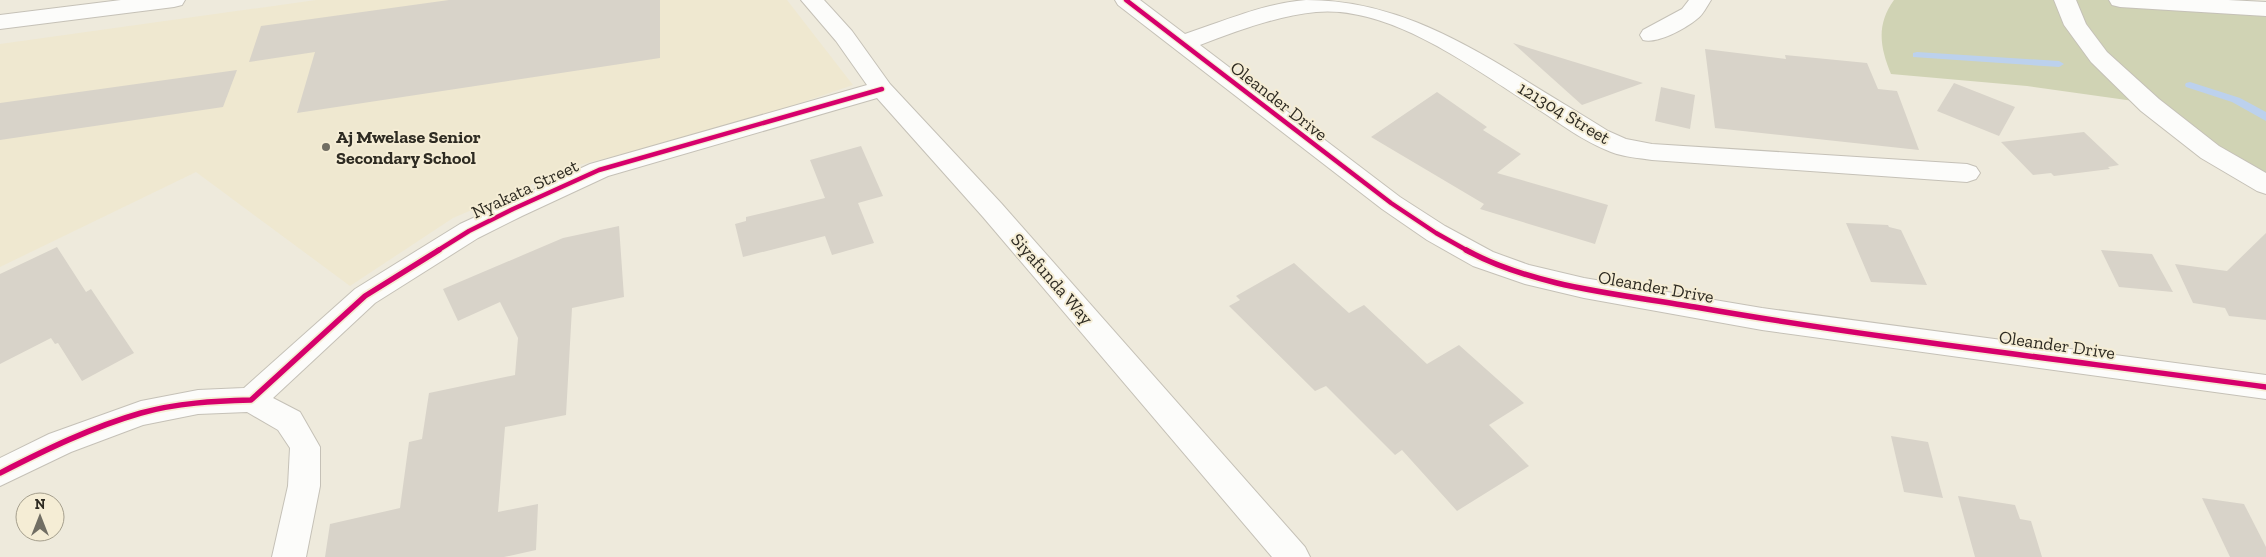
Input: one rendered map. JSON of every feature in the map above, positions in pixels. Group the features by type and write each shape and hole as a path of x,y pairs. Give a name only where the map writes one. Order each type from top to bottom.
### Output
{"street":[{"path":"0,22 174,0"},
{"name":"Siyafunda Way","path":"812,0 844,36 882,89 992,210 1293,557"},
{"name":"Oleander Drive","path":"1126,0 1390,203 1436,233 1483,259 1525,274 1584,288 1762,320 2266,387"},
{"path":"1651,35 1690,14 1700,0"},
{"path":"2065,0 2075,25 2099,57 2150,105 2210,152 2266,185"},
{"path":"2120,0 2266,9"},
{"name":"121304 Street","path":"1183,43 1233,25 1281,12 1319,5 1354,8 1382,14 1419,28 1465,53 1599,137 1621,147 1652,152 1967,173"},
{"name":"Nyakata Street","path":"251,400 365,296 469,231 513,208 599,170 882,89"},
{"path":"0,473 60,443 142,413 198,402 251,400 290,421 305,447 304,486 289,557"}],"shaded area":[{"name":"Aj Mwelase Senior Secondary School","path":"316,0 787,0 853,85 730,127 575,166 453,218 350,286 196,172 0,267 0,44"}],"green space":[{"path":"1894,0 2126,0 2266,8 2266,180 2155,104 2027,86 1891,74 1882,45 1882,27 1888,9"}],"building":[{"path":"449,0 660,0 660,58 297,113 315,52 249,62 261,26"},
{"path":"1513,43 1643,83 1582,105"},
{"path":"1705,49 1786,59 1785,55 1867,63 1878,89 1897,91 1919,150 1715,128"},
{"path":"237,70 223,107 0,140 0,103"},
{"path":"1954,83 2015,107 1999,136 1937,111"},
{"path":"1661,87 1695,95 1690,129 1655,121"},
{"path":"1437,92 1487,127 1483,130 1521,154 1497,173 1608,205 1595,244 1480,209 1484,204 1371,137"},
{"path":"2084,132 2119,165 2108,167 2110,169 2054,176 2051,173 2033,175 2001,142"},
{"path":"861,146 883,196 858,203 874,243 832,255 825,236 743,257 735,224 746,221 746,217 825,198 810,160"},
{"path":"1846,223 1888,225 1889,227 1901,230 1927,285 1871,282"},
{"path":"619,226 624,297 572,308 566,415 505,427 498,512 538,504 536,550 504,557 325,557 330,524 400,508 409,442 422,439 429,393 515,375 518,338 500,302 458,321 443,289 563,238"},
{"path":"2266,233 2266,320 2229,316 2225,308 2193,303 2175,264 2227,271"},
{"path":"57,247 86,292 91,289 134,353 82,381 58,343 55,344 51,338 0,364 0,274"},
{"path":"2101,250 2152,254 2173,292 2119,287"},
{"path":"1294,263 1349,313 1364,305 1427,364 1459,345 1524,403 1489,425 1529,466 1457,511 1402,450 1395,455 1326,386 1315,391 1229,306 1240,300 1236,296"},
{"path":"1891,436 1928,442 1943,498 1904,492"},
{"path":"1958,496 2015,505 2020,519 2031,521 2042,557 1975,557"},
{"path":"2202,498 2244,504 2266,547 2266,557 2230,557"}],"waterway":[{"path":"1917,55 2059,64"},
{"path":"2190,85 2236,100 2266,117"}],"cycle path":[{"path":"1126,0 1391,203 1436,233 1483,259 1525,274 1584,288 1762,319 2266,387"},
{"path":"0,473 60,443 141,413 198,402 251,400 365,296 469,231 599,170 882,89"}],"place":[{"name":"Aj Mwelase Senior Secondary School","path":"326,147"}]}
